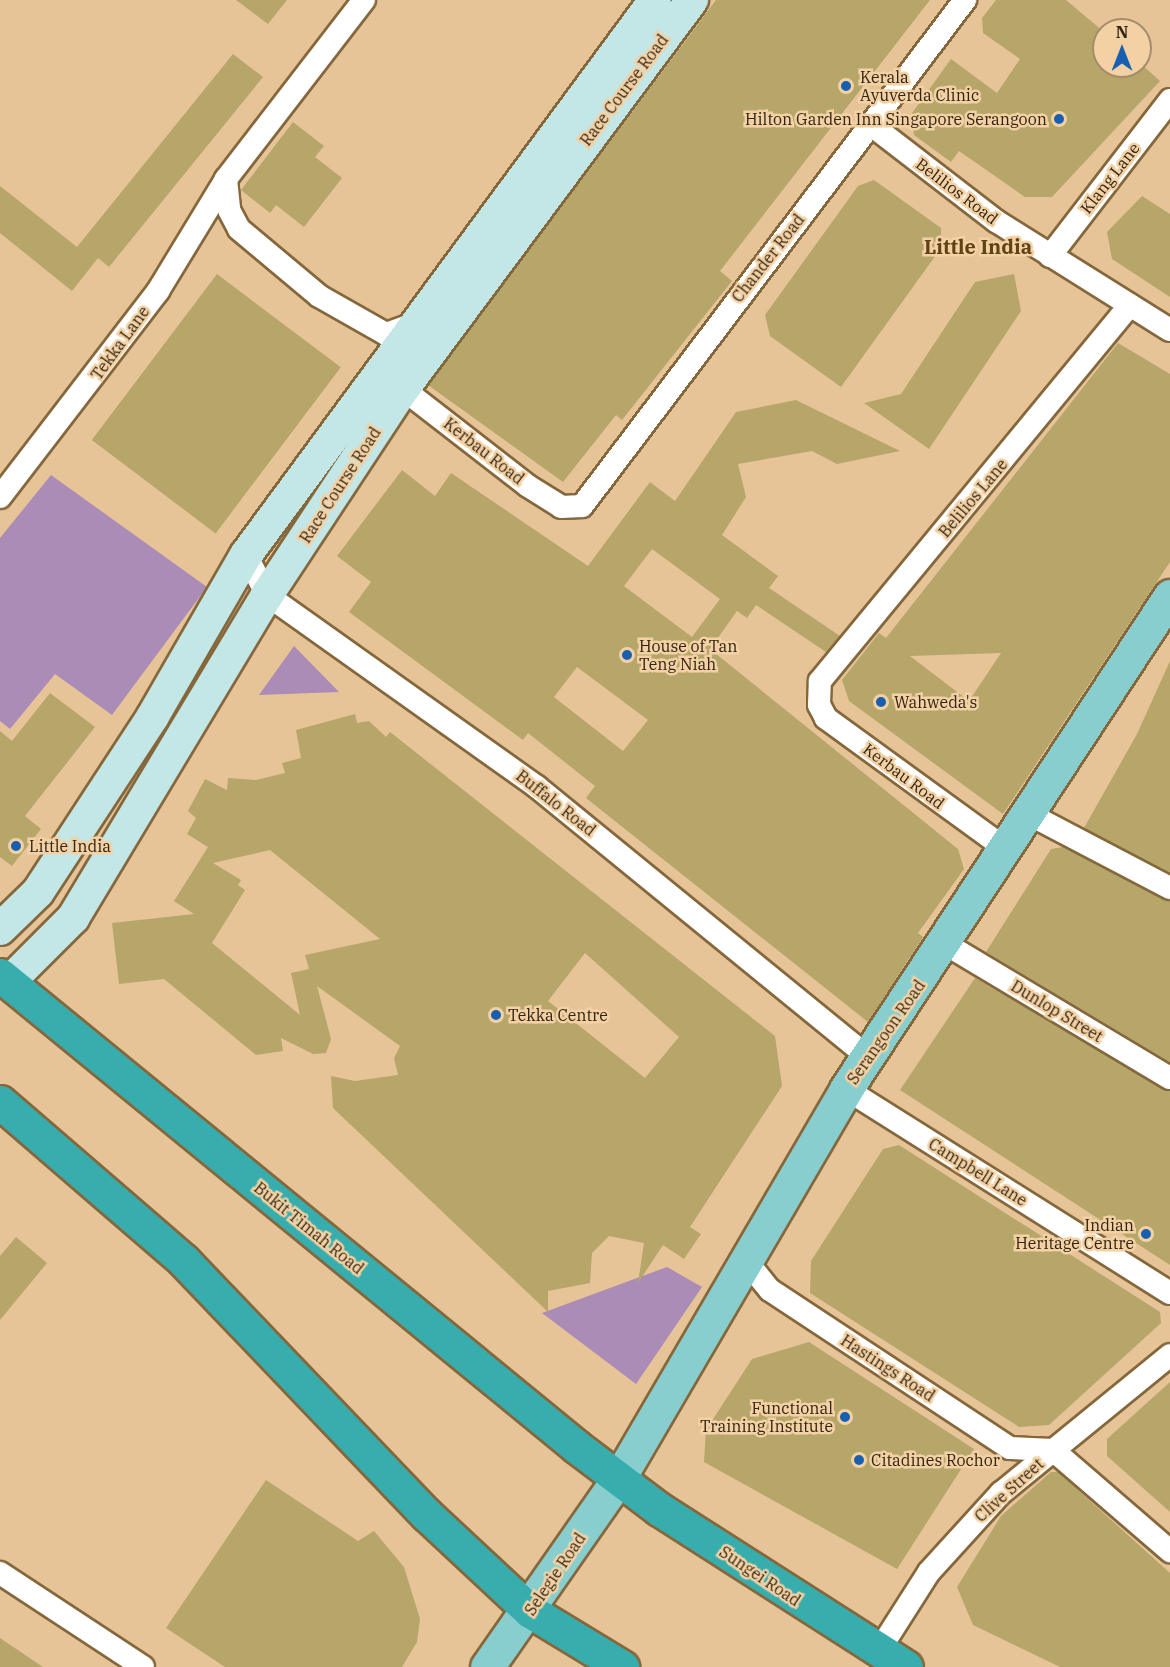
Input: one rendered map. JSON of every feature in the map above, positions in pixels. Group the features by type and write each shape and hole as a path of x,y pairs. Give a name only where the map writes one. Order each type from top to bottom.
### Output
{"highway":[{"name":"Bukit Timah Road","path":"4,979 619,1478"},
{"path":"0,1102 183,1260 427,1515 530,1611 622,1667"},
{"name":"Sungei Road","path":"619,1478 892,1660"}],"main road":[{"name":"Serangoon Road","path":"619,1478 751,1270 846,1089 1165,614"},
{"name":"Selegie Road","path":"487,1667 530,1611 619,1478"}],"street":[{"name":"Tekka Lane","path":"0,497 158,291 226,179 364,0"},
{"name":"Race Course Road","path":"4,979 73,918 267,595 403,389 692,0"},
{"name":"Chander Road","path":"567,509 586,503 870,124 966,0"},
{"name":"Race Course Road","path":"0,929 38,892 117,771 246,555 650,4"},
{"name":"Klang Lane","path":"1050,256 1170,100"},
{"name":"Belilios Road","path":"870,124 1050,256 1170,330"},
{"path":"226,179 229,210 239,229 319,296 386,334 414,324"},
{"name":"Belilios Lane","path":"818,692 820,681 1130,305"},
{"path":"369,385 385,382 403,389"},
{"name":"Kerbau Road","path":"403,389 567,509"},
{"name":"Buffalo Road","path":"246,555 267,595 537,787 868,1057"},
{"name":"Kerbau Road","path":"818,692 826,718 1006,849"},
{"path":"117,771 149,791"},
{"path":"1029,814 1170,888"},
{"name":"Dunlop Street","path":"944,942 1170,1078"},
{"name":"Campbell Lane","path":"846,1089 1170,1293"},
{"name":"Hastings Road","path":"751,1270 799,1293 1017,1437 1027,1451 1053,1450"},
{"name":"Clive Street","path":"892,1660 943,1557 1001,1493 1170,1355"},
{"path":"1053,1450 1170,1551"},
{"path":"0,1573 138,1666"}],"shaded area":[{"path":"51,475 207,587 112,715 55,674 10,729 0,721 0,538"},
{"path":"294,646 339,692 259,695"},
{"path":"667,1267 702,1287 636,1384 542,1313"}],"building":[{"path":"236,0 287,0 268,24"},
{"path":"716,0 930,0 720,271 732,281 622,420 616,415 563,482 428,385"},
{"name":"Hilton Garden Inn Singapore Serangoon","path":"996,0 1066,0 1092,22 1092,78 1152,78 1152,74 1160,81 1052,197 1025,197 959,151 951,162 914,135 912,113 951,59 997,93 1020,59 983,33 982,18"},
{"path":"233,54 263,77 109,267 98,258 72,291 0,233 0,186 77,247"},
{"path":"293,122 324,146 315,157 342,178 304,227 276,205 270,213 241,190"},
{"path":"874,180 941,228 941,248 841,387 770,336 765,315 858,186"},
{"path":"1142,196 1170,214 1170,297 1112,259 1107,232"},
{"path":"217,274 341,367 216,533 92,440"},
{"path":"1014,274 1021,311 929,449 864,403 901,394 975,282"},
{"path":"1118,343 1170,374 1170,562 1003,814 849,701 842,680 879,633 886,638","holes":["1001,653 969,701 910,656"]},
{"path":"796,400 900,451 837,464 812,451 738,464 746,497 722,535 778,576 769,588 840,636 826,652 756,605 747,618 737,611 710,649 958,849 964,869 918,933 923,937 868,1022 586,798 595,786 528,733 523,740 349,612 371,582 337,556 402,470 435,496 451,473 588,566 650,482 675,501 736,412","holes":["652,549 720,599 692,637 624,586","577,667 648,720 623,751 554,697"]},
{"path":"1170,661 1170,873 1084,828 1137,734"},
{"path":"50,693 95,727 25,816 41,829 12,866 0,857 0,731 12,741"},
{"name":"Tekka Centre","path":"355,714 357,723 369,721 386,737 390,732 775,1036 782,1086 690,1227 701,1234 684,1259 663,1245 638,1283 644,1243 609,1236 592,1253 590,1283 548,1291 548,1312 333,1108 331,1076 355,1081 398,1075 394,1058 400,1046 317,986 331,1039 326,1053 313,1054 281,1038 283,1051 256,1055 164,979 119,984 112,923 194,914 174,901 208,847 187,834 196,818 188,811 205,779 227,790 228,778 256,780 285,773 282,763 301,758 296,730","holes":["270,850 380,939 305,955 309,969 291,973 300,1015 212,943 245,890 238,885 241,880 213,863","585,953 679,1037 645,1078 548,1001"]},
{"path":"1063,847 1170,901 1170,1062 986,952 1051,849"},
{"path":"975,978 1170,1091 1170,1265 900,1090"},
{"path":"899,1145 1160,1312 1161,1323 1049,1425 1019,1427 810,1293 811,1261 883,1149"},
{"path":"16,1237 47,1263 0,1320 0,1256"},
{"path":"809,1342 974,1449 897,1569 704,1462 706,1430 752,1359"},
{"path":"1170,1382 1170,1512 1107,1456 1107,1439"},
{"path":"1051,1472 1058,1472 1170,1573 1170,1667 1060,1667 973,1625 957,1587 1001,1516"},
{"path":"266,1480 358,1541 374,1531 404,1567 420,1619 417,1642 402,1667 225,1667 166,1628"},
{"path":"0,1638 43,1667 0,1667"}],"place":[{"name":"Kerala Ayuverda Clinic","path":"846,86"},
{"name":"Hilton Garden Inn Singapore Serangoon","path":"1059,119"},
{"name":"House of Tan Teng Niah","path":"627,655"},
{"name":"Wahweda's","path":"881,702"},
{"name":"Little India","path":"16,846"},
{"name":"Tekka Centre","path":"496,1015"},
{"name":"Indian Heritage Centre","path":"1146,1234"},
{"name":"Functional Training Institute","path":"845,1417"},
{"name":"Citadines Rochor","path":"859,1460"}],"district":[{"name":"Little India","path":"978,246"}]}
